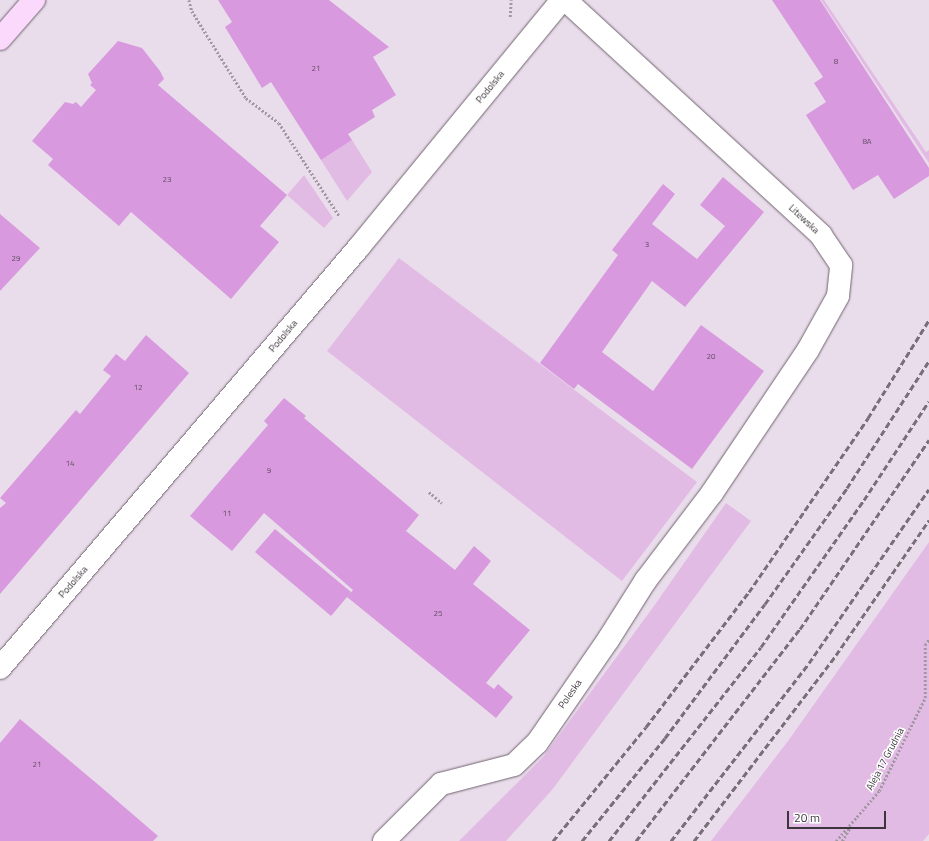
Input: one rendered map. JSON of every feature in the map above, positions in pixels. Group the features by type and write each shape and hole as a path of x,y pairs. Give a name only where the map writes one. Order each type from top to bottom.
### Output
{"main road":[{"path":"0,39 34,0"}],"street":[{"name":"Podolska","path":"0,668 359,247 562,0"},
{"name":"Litewska","path":"565,0 821,235 841,265 838,296 808,350 712,493"},
{"name":"Poleska","path":"384,841 441,784 514,765 536,743 608,640 646,580 712,493"}],"path":[{"path":"189,0 192,11 246,98 279,123 340,217"},
{"path":"510,21 511,0"},
{"path":"429,492 442,503"},
{"name":"Aleja 17 Grudnia","path":"925,698 925,645 929,639"},
{"name":"Aleja 17 Grudnia","path":"836,841 879,791 929,692"},
{"path":"842,841 855,820"}],"shaded area":[{"path":"821,0 824,0 926,152 929,150 929,163"},
{"path":"352,140 372,172 347,201 321,160"},
{"path":"304,175 333,218 324,228 287,195"},
{"path":"399,258 697,482 622,581 327,351"},
{"path":"726,503 751,521 552,790 506,841 459,841 543,757 654,606"},
{"path":"929,542 929,834 923,841 711,841 788,741"}],"building":[{"path":"218,0 329,0 389,47 373,57 396,95 372,110 375,117 348,134 352,140 321,160 271,82 262,88 225,27 232,22"},
{"path":"772,0 820,0 929,168 929,176 894,199 878,175 853,190 806,115 826,102 814,83 823,77"},
{"path":"118,41 142,48 160,71 164,79 158,85 287,195 260,226 279,242 231,299 131,212 119,226 48,165 53,159 32,141 65,102 73,104 76,102 81,107 96,90 90,85 92,83 88,74"},
{"path":"723,177 764,212 685,307 652,281 602,352 653,391 701,325 764,371 692,469 578,384 574,389 540,363 618,255 612,250 663,184 675,194 652,224 697,259 725,226 700,205"},
{"path":"0,214 40,248 0,291"},
{"path":"146,335 189,373 0,594 0,508 6,503 0,498 76,410 80,414 111,376 103,370 116,354 125,361"},
{"path":"284,398 306,416 304,418 419,515 406,531 455,570 474,546 491,561 473,584 530,630 486,683 494,689 498,684 513,697 496,718 347,597 331,616 255,552 275,529 351,592 348,596 353,590 264,513 232,551 190,516 268,425 264,421"},
{"path":"20,719 158,836 153,841 0,841 0,743"}],"railway":[{"path":"553,841 646,727 749,592 868,418 929,320"},
{"path":"582,841 665,738 765,604 847,488 929,361"},
{"path":"609,841 761,647 864,500 929,401"},
{"path":"636,841 800,629 929,440"},
{"path":"671,841 809,663 929,489"},
{"path":"694,841 836,655 929,520"}]}
